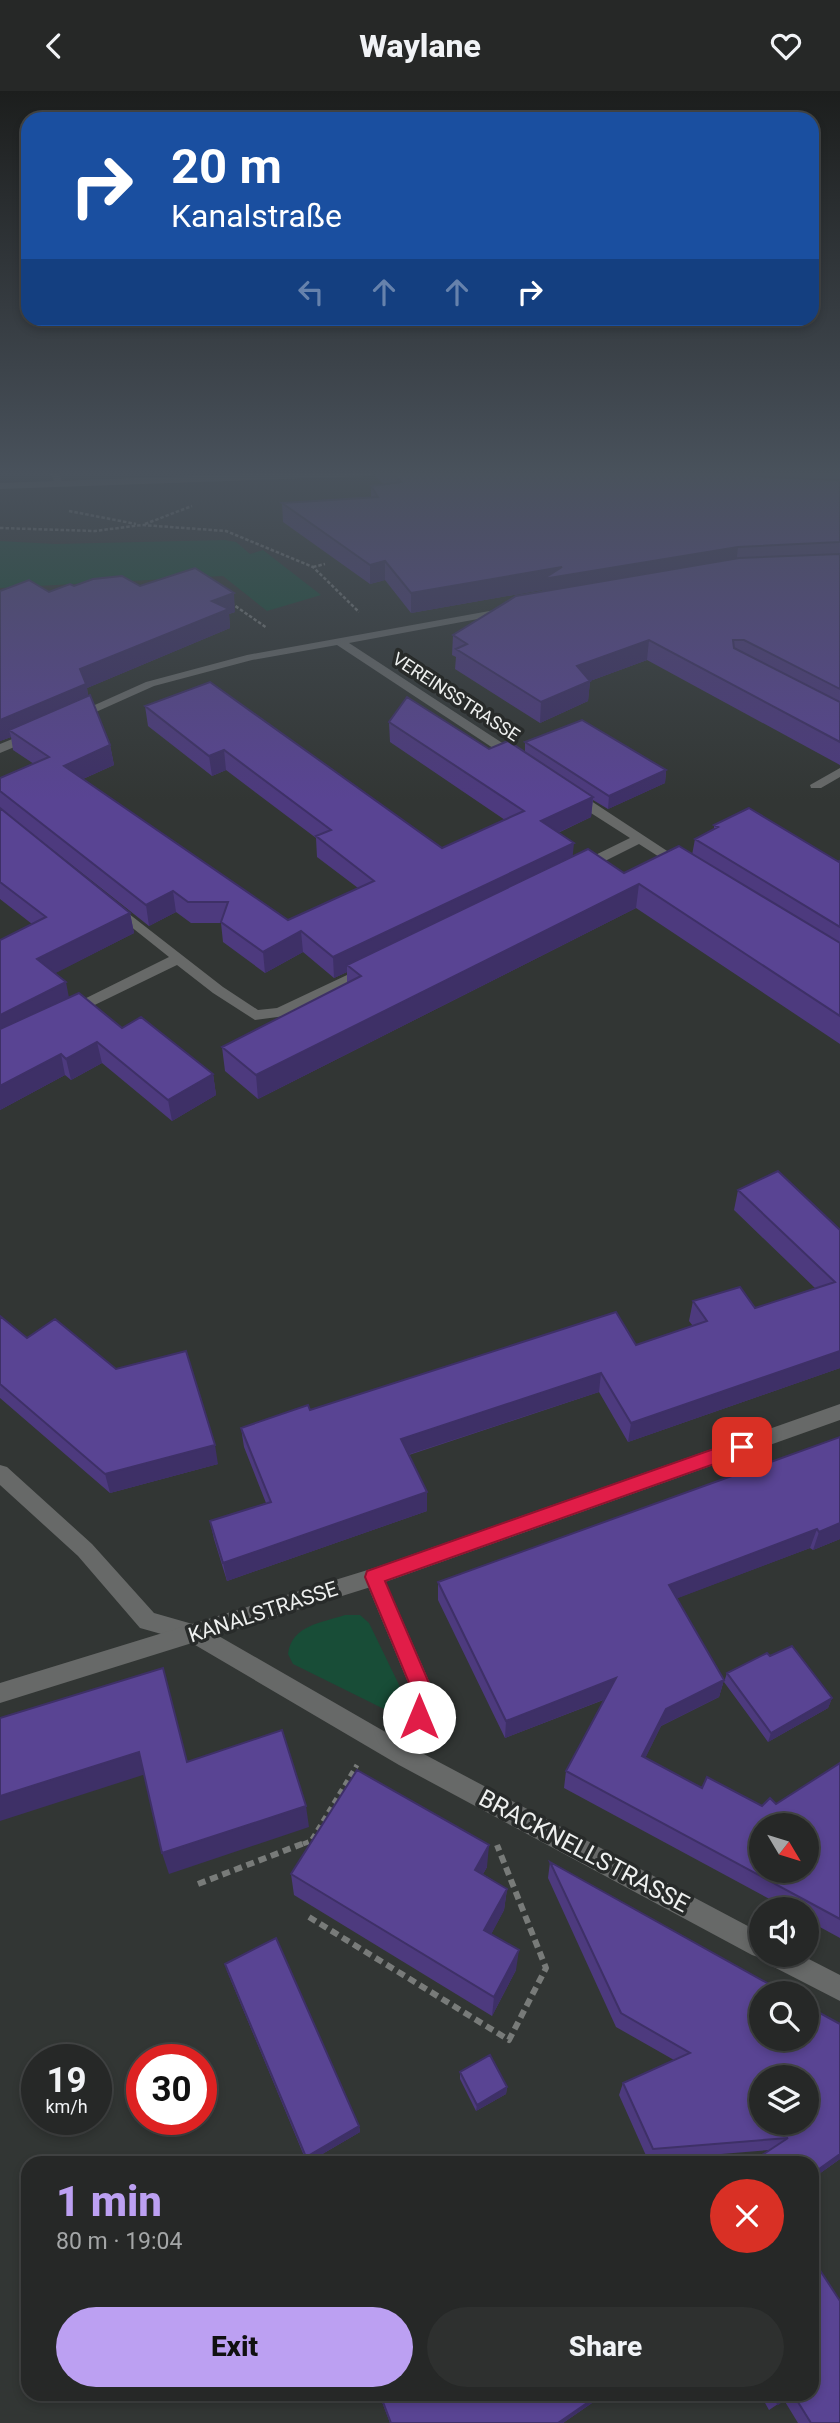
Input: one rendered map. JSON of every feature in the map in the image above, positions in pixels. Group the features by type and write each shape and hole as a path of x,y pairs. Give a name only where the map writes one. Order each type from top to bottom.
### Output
{"street":[{"path":"59,724 150,684 296,648 527,607"},
{"name":"VEREINSSTRASSE","path":"337,640 523,762"},
{"path":"0,749 47,729"},
{"path":"816,785 840,772"},
{"path":"558,785 698,876"},
{"path":"565,875 639,839"},
{"path":"101,895 218,990 255,1015 280,1013 379,965"},
{"path":"60,1017 179,958"},
{"name":"KANALSTRASSE","path":"0,1693 374,1577 840,1412"},
{"name":"BRACKNELLSTRASSE","path":"0,1473 85,1550 147,1621 195,1634 407,1757 749,1940"},
{"path":"374,1577 425,1697 407,1757"},
{"path":"799,1967 840,1989"}],"path":[{"path":"328,582 379,632"},
{"path":"225,599 296,648"},
{"path":"198,1884 311,1841 373,1738"},
{"path":"309,1917 509,2040 546,1968 475,1792"}],"green space":[{"path":"0,582 115,582 0,588"},
{"path":"230,582 304,582 321,595 267,611"},
{"path":"345,1615 360,1615 369,1623 403,1693 401,1701 394,1707 384,1709 293,1664 288,1654 291,1644 301,1631"}],"building":[{"path":"24,582 32,582 49,592 85,582 132,582 140,586 153,582 217,582 234,593 212,601 229,609 80,669 86,684 0,720 0,591"},
{"path":"402,582 476,582 411,593"},
{"path":"599,582 840,582 840,689 744,640 733,640 734,648 840,702 840,742 649,640 577,666 590,681 541,702 456,649 467,644 453,635 516,596"},
{"path":"210,682 442,848 524,811 389,722 407,697 489,749 508,741 593,797 541,821 574,843 333,957 301,931 263,952 221,922 228,902 188,902 173,891 146,905 0,791 0,778 49,757 9,730 90,695 110,745 64,766 288,920 374,881 316,836 331,830 224,750 209,756 145,706"},
{"path":"582,720 666,770 609,796 525,742"},
{"path":"0,808 130,913 37,959 66,982 0,1015 0,940 46,917 0,882"},
{"path":"749,808 840,861 840,927 695,839 718,827 714,825"},
{"path":"679,846 840,943 840,1016 639,884 256,1075 222,1047 361,976 347,965 588,849 624,873"},
{"path":"79,993 122,1028 141,1017 213,1074 168,1100 97,1042 66,1059 61,1054 0,1086 0,1029"},
{"path":"778,1171 840,1230 840,1351 631,1423 601,1373 401,1439 427,1492 223,1563 210,1521 271,1502 241,1428 308,1405 310,1410 616,1312 636,1345 707,1321 693,1301 740,1287 755,1308 835,1282 738,1190"},
{"path":"0,1316 27,1338 55,1319 116,1369 186,1351 215,1445 105,1474 0,1384"},
{"path":"840,1437 840,1523 819,1532 817,1529 669,1585 724,1680 666,1709 642,1756 702,1788 707,1777 762,1806 770,1798 776,1804 840,1763 840,1919 819,1908 819,1897 799,1897 773,1883 819,1883 819,1813 749,1813 749,1870 566,1771 616,1678 506,1721 438,1582"},
{"path":"792,1646 832,1698 771,1733 727,1673 767,1653 770,1656"},
{"path":"163,1668 187,1762 282,1730 306,1806 162,1853 139,1752 0,1796 0,1718"},
{"path":"357,1770 489,1845 475,1870 507,1889 484,1930 519,1950 494,1997 291,1874"},
{"path":"550,1862 763,1981 749,1981 749,2051 819,2051 819,2013 840,2024 840,2154 819,2169 819,2156 761,2156 788,2138 653,2149 623,2083 690,2053 621,2013"},
{"path":"276,1938 359,2126 306,2156 225,1964"},
{"path":"490,2055 507,2087 477,2105 460,2072"},
{"path":"819,2269 840,2301 840,2423 811,2423 797,2401 819,2401"},
{"path":"383,2401 590,2401 558,2423 391,2423"}],"route":[{"path":"419,1717 425,1697 374,1577 742,1447"}]}
